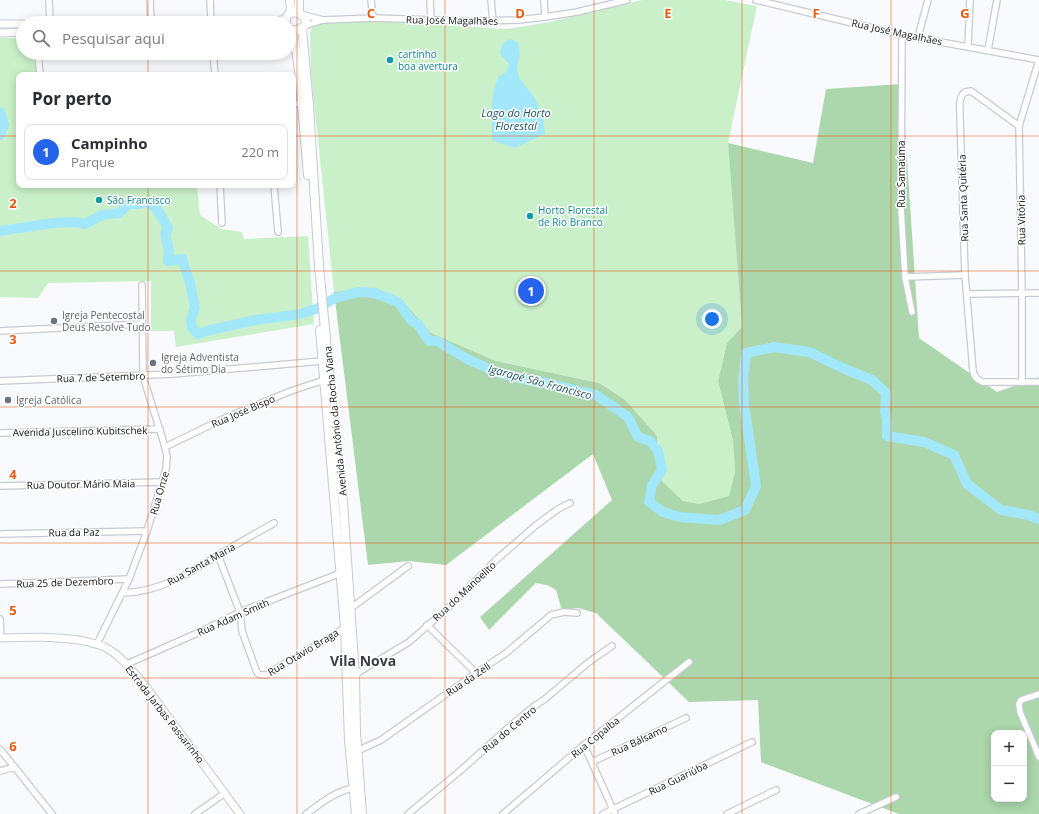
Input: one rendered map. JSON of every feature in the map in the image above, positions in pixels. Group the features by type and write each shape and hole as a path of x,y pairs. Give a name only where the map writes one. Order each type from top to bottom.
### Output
{"main road":[{"path":"290,0 298,13 306,21 303,27 299,30 296,29"},
{"path":"298,0 298,13"},
{"path":"287,16 298,13"},
{"name":"Avenida Antônio da Rocha Viana","path":"303,27 309,106 317,266"},
{"name":"Avenida Antônio da Rocha Viana","path":"296,55 302,103 321,312 343,502 351,608 355,676 356,733 362,814"},
{"name":"Avenida Antônio da Rocha Viana","path":"321,312 322,361 341,573 345,627 349,740 356,814"}],"street":[{"path":"49,0 50,16"},
{"path":"150,0 150,16"},
{"path":"210,0 211,16"},
{"path":"371,0 373,18"},
{"path":"430,0 431,20"},
{"path":"491,0 493,20"},
{"path":"544,0 545,17"},
{"name":"Rua José Magalhães","path":"303,27 323,20 373,18 466,21 518,20 577,12 627,0"},
{"name":"Rua José Magalhães","path":"756,0 902,34 1039,60"},
{"path":"918,37 928,0"},
{"path":"968,47 970,0"},
{"path":"988,50 997,0"},
{"name":"Rua José Magalhães","path":"298,13 323,20"},
{"path":"0,24 16,24"},
{"path":"0,33 16,32"},
{"name":"Rua Samaúma","path":"902,34 901,208 905,278 912,312"},
{"path":"39,60 40,72"},
{"path":"214,60 215,72"},
{"name":"Rua Vitória","path":"1022,382 1019,126 1039,60"},
{"name":"Rua Santa Quitéria","path":"1019,126 971,91 965,92 961,95 960,116 965,274 974,376 982,382 1022,382"},
{"path":"296,104 302,103"},
{"path":"220,188 222,223"},
{"path":"274,188 278,232"},
{"path":"905,278 965,274"},
{"name":"Rua Onze","path":"97,644 129,579 147,531 166,469 167,457 165,447 143,376 142,285"},
{"path":"967,294 1039,293"},
{"path":"0,331 142,324"},
{"name":"Rua 7 de Setembro","path":"0,381 143,376 322,361"},
{"name":"Rua José Bispo","path":"165,447 227,417 291,391 324,380"},
{"path":"1022,382 1039,382"},
{"name":"Avenida Juscelino Kubitschek","path":"0,433 160,429"},
{"name":"Rua Doutor Mário Maia","path":"0,486 162,482"},
{"name":"Rua do Manoelito","path":"355,676 359,672 409,642 449,606 496,560 535,526 558,509 570,503"},
{"name":"Rua Santa Maria","path":"123,593 147,590 166,584 274,523"},
{"name":"Rua da Paz","path":"0,534 147,531"},
{"path":"218,555 240,612"},
{"path":"351,608 408,566"},
{"name":"Rua Adam Smith","path":"127,664 202,631 240,612 341,573"},
{"name":"Rua 25 de Dezembro","path":"0,584 129,579"},
{"name":"Rua Otávio Braga","path":"240,612 242,631 256,670 260,676 268,674 336,634 345,627"},
{"name":"Rua da Zeli","path":"357,751 381,740 506,653 551,615 564,612 577,613"},
{"path":"0,619 0,638"},
{"path":"427,625 476,673"},
{"name":"Estrada Jarbas Passarinho","path":"0,638 33,637 74,640 97,644 115,654 127,664 153,697 240,814"},
{"name":"Rua do Centro","path":"408,814 534,707 589,662 612,646"},
{"name":"Rua Copaíba","path":"503,814 584,745 689,662"},
{"path":"1039,694 1020,700 1018,704 1020,712 1038,751 1039,757"},
{"name":"Rua Bálsamo","path":"592,762 686,718"},
{"name":"Rua Guariúba","path":"603,814 614,812 752,742"},
{"path":"584,745 614,812"},
{"path":"0,749 52,814"},
{"path":"0,771 15,767"},
{"path":"306,814 334,795 354,788"},
{"path":"728,814 776,790"},
{"path":"195,814 225,793"},
{"path":"859,814 896,797"},
{"path":"876,807 878,814"}],"green space":[{"name":"Horto Florestal de Rio Branco","path":"642,0 725,0 757,6 728,143 742,327 727,343 718,381 733,441 735,472 729,496 699,504 683,501 662,481 666,468 657,436 599,383 496,361 431,333 400,298 376,289 334,292 311,74 310,33 316,22 387,22 506,29 550,22"},
{"name":"São Francisco","path":"0,38 16,38 16,60 37,60 38,72 16,72 16,188 197,188 200,215 221,229 242,232 244,239 308,236 314,324 176,347 174,331 151,331 151,281 48,283 38,298 0,297"},
{"path":"902,84 919,338 997,392 1039,377 1039,814 899,814 761,762 758,700 689,702 596,613 578,608 562,610 556,590 547,585 536,583 489,630 480,617 612,500 593,454 446,565 409,561 368,565 334,292 376,289 400,298 431,333 496,361 599,383 625,400 657,436 662,470 662,481 683,501 699,504 729,496 735,472 733,441 718,381 727,343 742,327 728,143 813,163 826,89"}],"water":[{"name":"Lago do Horto Florestal","path":"511,39 518,43 520,53 517,67 519,78 535,98 543,121 545,134 514,148 492,140 492,99 499,76 506,72 509,64 500,54 500,51 503,44"}],"waterway":[{"name":"Igarapé São Francisco","path":"0,112 4,125 0,135"},
{"name":"Igarapé São Francisco","path":"0,231 53,223 75,222 85,224 102,215 119,213 128,204 148,202 157,209 168,228 165,234 169,251 168,261 182,259 190,283 195,308 191,319 192,328 198,334 256,320 300,314 316,309 335,298 359,292 375,293 398,302 412,321 418,324 429,341 437,341 467,359 496,372 596,395 628,417 638,437 650,441 658,451 662,470 652,485 649,502 663,512 679,517 719,520 745,510 756,486 744,404 743,380 746,353 774,347 809,352 872,380 886,393 885,411 887,420 887,436 924,442 954,455 967,484 1001,510 1028,515 1039,519"}],"place":[{"name":"cartinho boa avertura","path":"390,60"},
{"name":"São Francisco","path":"99,200"},
{"name":"Horto Florestal de Rio Branco","path":"530,216"},
{"name":"Campinho","path":"531,291"},
{"name":"Igreja Pentecostal Deus Resolve Tudo","path":"54,321"},
{"name":"Igreja Adventista do Sétimo Dia","path":"153,363"},
{"name":"Igreja Católica","path":"8,400"}],"district":[{"name":"Vila Nova","path":"363,661"}]}
